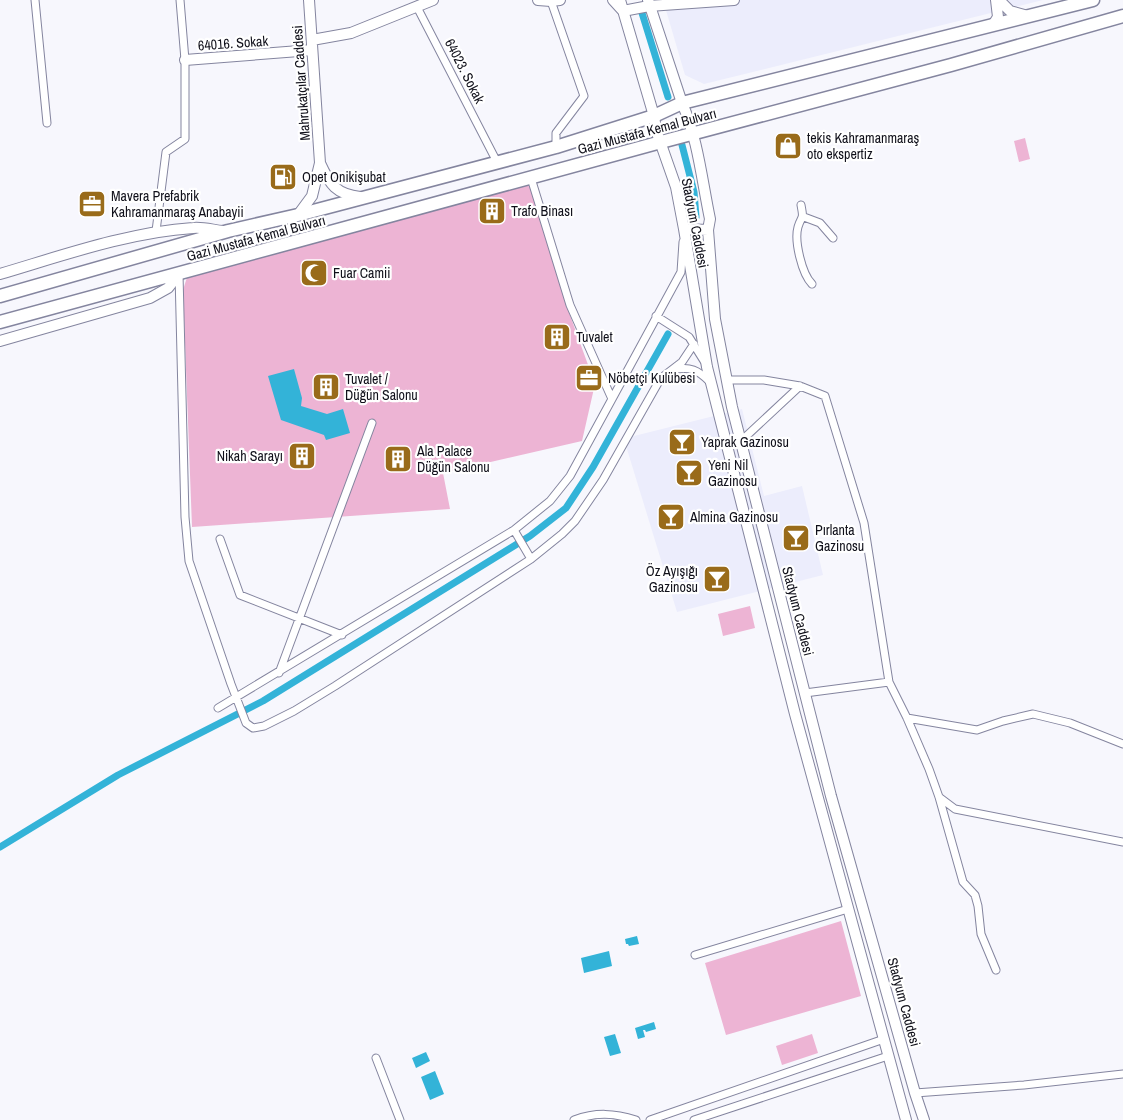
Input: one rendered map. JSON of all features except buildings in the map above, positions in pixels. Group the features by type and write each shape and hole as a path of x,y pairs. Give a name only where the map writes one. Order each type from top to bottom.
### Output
{"highway":[{"name":"Gazi Mustafa Kemal Bulvarı","path":"0,296 228,231 298,215 556,147 654,116 682,103 1093,0"},
{"name":"Gazi Mustafa Kemal Bulvarı","path":"0,322 951,65 1123,16"}],"main road":[{"name":"Mahrukatçılar Caddesi","path":"298,215 312,196 320,163 309,0"},
{"path":"417,7 433,0"},
{"path":"538,0 556,1"},
{"path":"613,0 623,11 649,3 734,0"},
{"name":"Stadyum Caddesi","path":"620,0 654,116 656,130 676,187 707,367 795,714 906,1120"},
{"path":"998,0 1010,11 1029,16"},
{"path":"993,25 998,17 998,0"},
{"name":"Stadyum Caddesi","path":"649,3 688,118 710,219 708,230 715,319 741,441 831,796 924,1120"},
{"name":"64016. Sokak","path":"185,60 312,45 417,7"},
{"name":"Mahrukatçılar Caddesi","path":"320,163 328,181 338,191 347,195 365,197"},
{"name":"Gazi Mustafa Kemal Bulvarı","path":"0,274 73,252 156,232 195,228 228,231"},
{"path":"684,229 708,230"},
{"name":"Gazi Mustafa Kemal Bulvarı","path":"0,341 150,298 168,288 179,274"},
{"path":"849,912 856,922 862,921 866,916"},
{"path":"882,1034 892,1033 897,1028"},
{"path":"889,1060 895,1057 902,1057 906,1060"}],"street":[{"path":"35,0 47,123"},
{"path":"156,232 166,152 185,139 185,60 180,0"},
{"path":"556,1 584,96 556,133 556,147"},
{"name":"64023. Sokak","path":"417,7 497,162"},
{"path":"531,178 570,305 612,399"},
{"path":"801,205 804,217 798,228 799,250 804,273 812,284"},
{"path":"804,217 820,223 833,238"},
{"path":"218,708 238,701 279,672 514,530 550,501 570,476 681,272 684,229"},
{"path":"179,274 185,517 188,561 223,664 246,723 253,728 264,726 335,686 531,559 562,534 579,515 602,480 658,383 682,362 694,344"},
{"path":"656,316 689,337 707,367"},
{"path":"671,370 691,368 700,372 712,384"},
{"path":"727,380 764,380 800,386 825,396 864,524 889,682 907,718 939,798 963,882 975,895 981,934 996,970"},
{"path":"741,441 800,386"},
{"path":"279,672 372,422"},
{"path":"514,530 531,559"},
{"path":"220,540 240,595 342,635"},
{"path":"805,693 889,682"},
{"path":"907,718 977,730 1003,721 1033,714 1070,723 1123,744"},
{"path":"939,798 955,809 1123,842"},
{"path":"695,955 849,912"},
{"path":"650,1120 882,1034"},
{"path":"376,1058 400,1120"},
{"path":"694,1120 889,1060"},
{"path":"915,1093 1024,1085 1123,1074"},
{"path":"574,1120 604,1113 618,1114 636,1120"}],"shaded area":[{"path":"663,0 1043,0 704,84 685,75"},
{"path":"1025,138 1030,159 1019,162 1014,141"},
{"path":"531,178 567,307 595,384 582,441 443,473 450,509 192,527 183,290 188,274"},
{"path":"742,409 764,496 802,486 823,575 677,612 626,446 630,437"},
{"path":"750,606 755,628 723,636 718,614"},
{"path":"841,921 861,996 726,1035 705,963"},
{"path":"812,1034 818,1053 782,1065 776,1046"}],"water":[{"path":"294,369 302,398 301,406 327,414 343,409 350,433 326,440 324,435 281,420 268,376"},
{"path":"637,936 639,944 629,946 626,944 625,939"},
{"path":"609,951 612,966 584,973 581,958"},
{"path":"654,1022 656,1029 646,1032 643,1030 645,1037 638,1039 635,1028"},
{"path":"615,1034 621,1053 610,1056 604,1037"},
{"path":"426,1052 430,1061 416,1068 412,1058"},
{"path":"435,1071 444,1094 430,1100 421,1077"}],"waterway":[{"path":"642,13 668,97"},
{"path":"682,145 694,192 696,217"},
{"path":"0,847 118,775 263,701 530,536 566,508 593,467 668,334"}],"place":[{"name":"tekis Kahramanmaraş oto ekspertiz","path":"788,146"},
{"name":"Opet Onikişubat","path":"283,177"},
{"name":"Mavera Prefabrik Kahramanmaraş Anabayii","path":"92,204"},
{"name":"Trafo Binası","path":"492,211"},
{"name":"Fuar Camii","path":"314,273"},
{"name":"Tuvalet","path":"557,337"},
{"name":"Nöbetçi Kulübesi","path":"589,378"},
{"name":"Tuvalet / Düğün Salonu","path":"326,387"},
{"name":"Yaprak Gazinosu","path":"682,442"},
{"name":"Nikah Sarayı","path":"302,456"},
{"name":"Ala Palace Düğün Salonu","path":"398,459"},
{"name":"Yeni Nil Gazinosu","path":"689,473"},
{"name":"Almina Gazinosu","path":"671,517"},
{"name":"Pırlanta Gazinosu","path":"796,538"},
{"name":"Öz Ayışığı Gazinosu","path":"717,579"}]}
